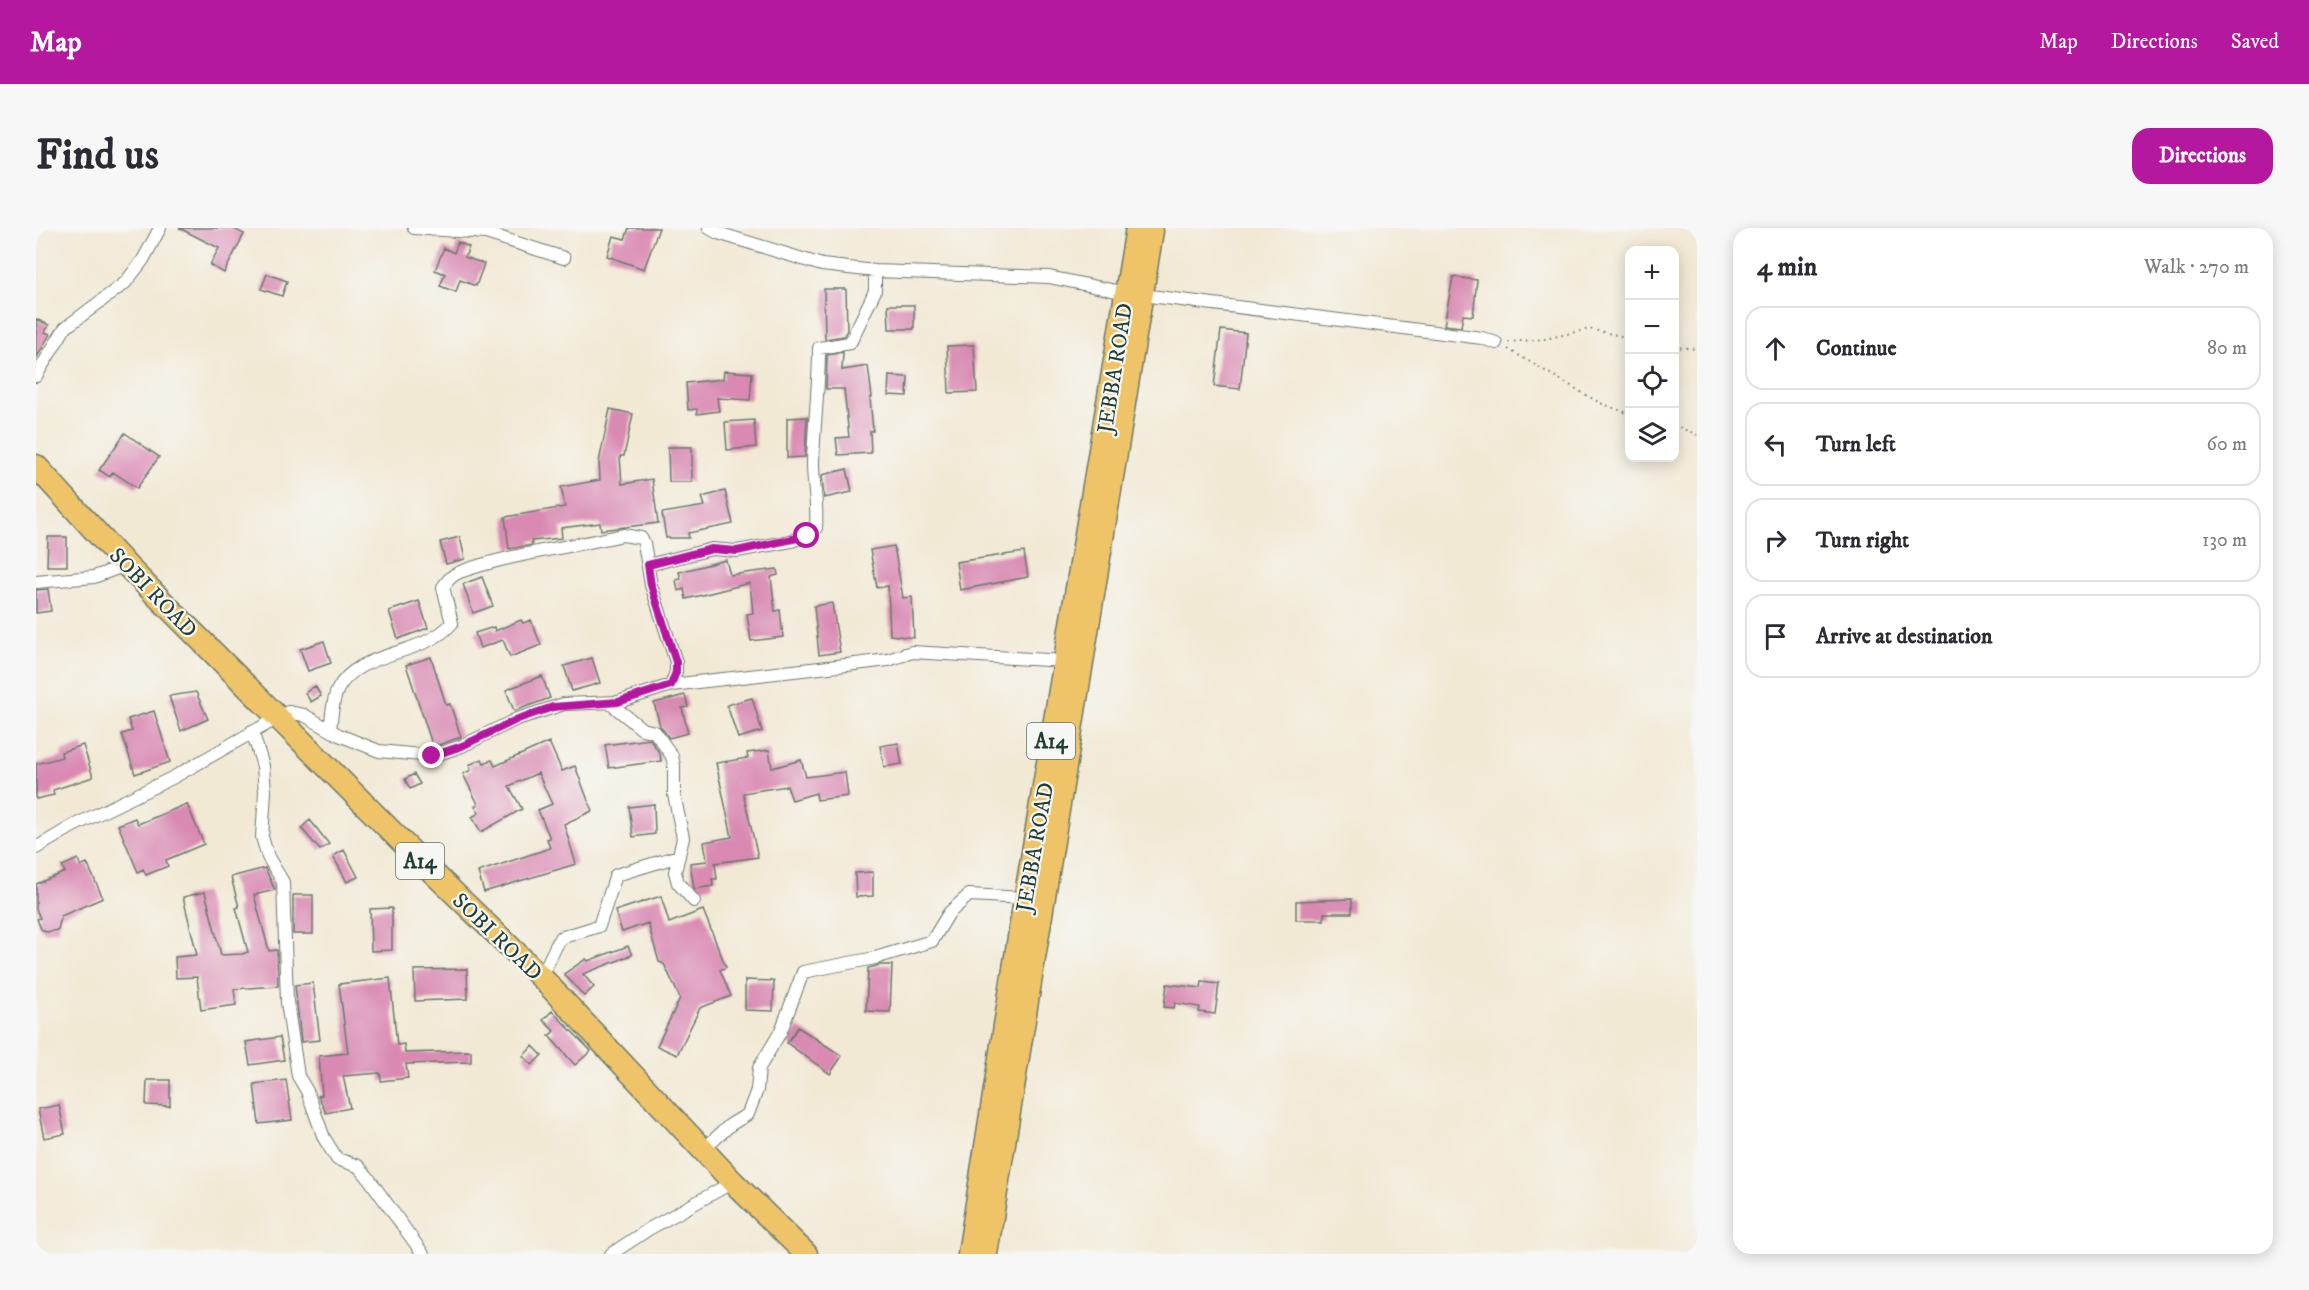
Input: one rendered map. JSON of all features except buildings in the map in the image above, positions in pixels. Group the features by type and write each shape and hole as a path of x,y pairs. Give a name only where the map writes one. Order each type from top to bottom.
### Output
{"highway":[{"name":"JEBBA ROAD","path":"969,1254 1065,661 1134,294 1137,228"},
{"name":"A14","path":"986,1254 1134,294 1152,228"},
{"name":"SOBI ROAD","path":"36,466 126,565 425,866 541,977 733,1182 806,1254"}],"street":[{"path":"36,376 65,328 125,283 143,260 160,228"},
{"path":"414,228 486,232 564,258"},
{"path":"709,228 822,265 875,271 1049,277 1134,294 1482,338 1496,343"},
{"path":"648,565 712,549 737,551 791,541 807,536 816,528 818,505 814,485 814,425 818,398 819,348 850,343 875,291 875,271"},
{"path":"330,729 338,689 352,673 369,662 441,636 452,623 443,587 448,579 459,573 623,536 641,538 651,585 676,662 676,672 671,685"},
{"path":"36,582 94,577 126,565"},
{"path":"36,848 73,826 174,777 278,716 296,712 361,745 380,751 432,756 462,746 518,719 553,707 610,703 671,685 888,660 912,652 1065,661"},
{"path":"610,703 642,729 655,732 672,756 674,794 682,838 675,872 678,883 694,901"},
{"path":"252,731 263,766 265,792 262,837 268,857 283,882 287,1002 298,1077 306,1091 324,1138 338,1159 358,1166 368,1176 423,1254"},
{"path":"541,977 560,938 599,926 616,875 678,856"},
{"path":"703,1150 730,1125 747,1114 757,1090 759,1068 781,1031 802,972 875,958 932,940 949,913 969,895 1025,898"},
{"path":"611,1254 649,1229 733,1182"}],"path":[{"path":"1496,343 1545,339 1589,329 1625,337"},
{"path":"1496,343 1547,370 1600,403 1625,412"},
{"path":"1679,347 1697,349"},
{"path":"1679,427 1697,435"}],"route":[{"path":"432,756 443,754 518,719 553,707 564,704 618,702 671,685 676,672 676,662 651,585 648,565 712,549 737,551 807,536"}]}
